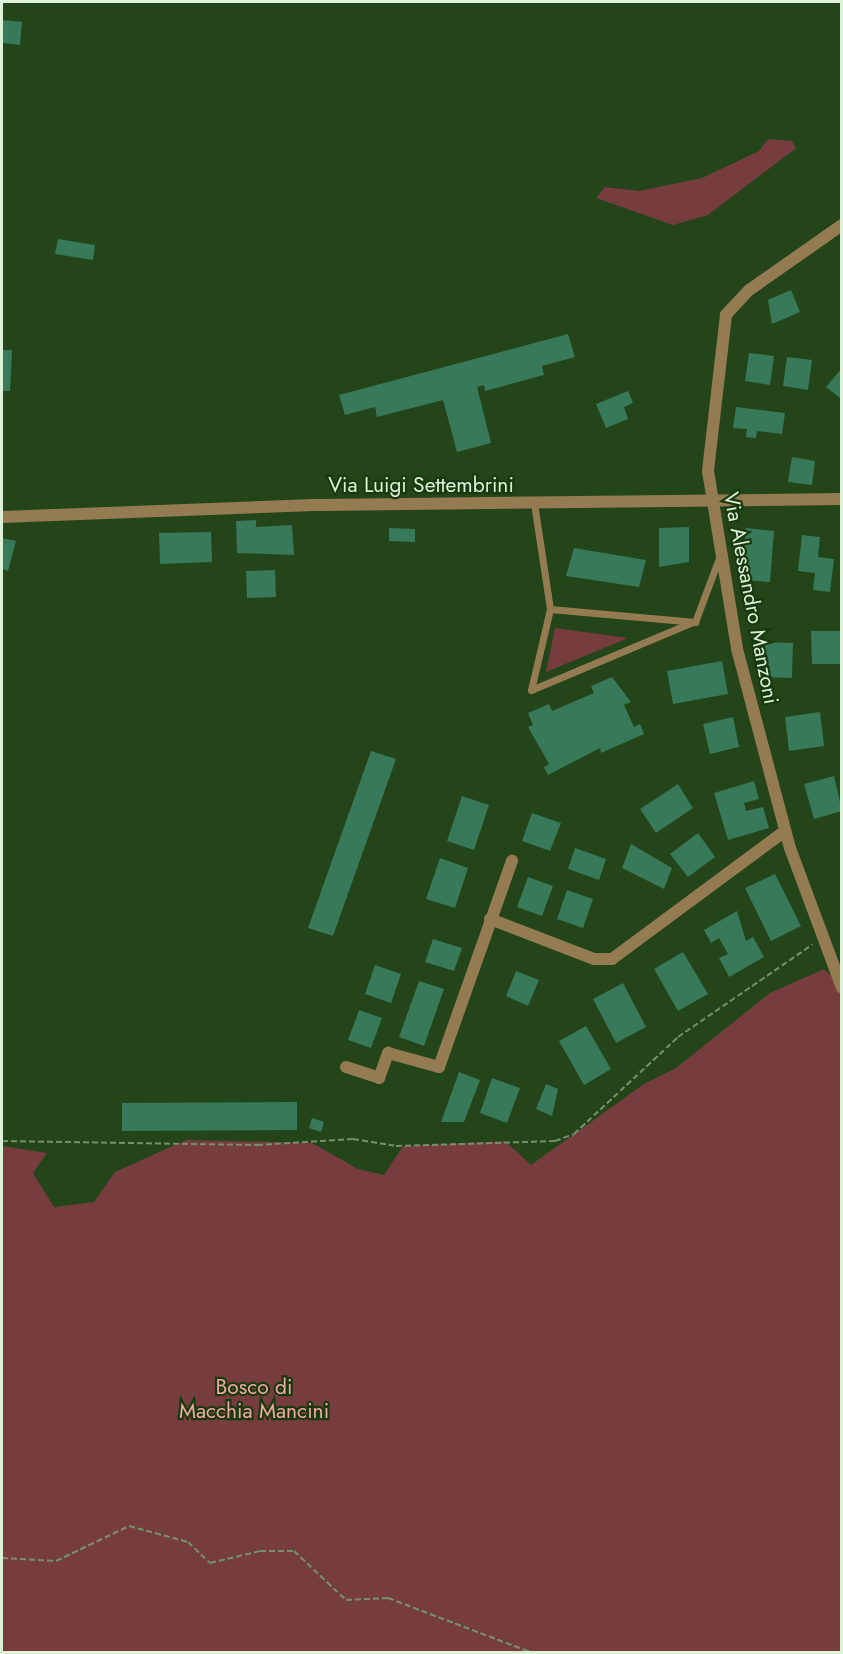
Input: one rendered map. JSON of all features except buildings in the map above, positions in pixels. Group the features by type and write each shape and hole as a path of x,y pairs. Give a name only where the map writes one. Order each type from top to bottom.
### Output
{"street":[{"name":"Via Alessandro Manzoni","path":"842,225 749,290 726,315 710,447 710,499 719,558 785,831 842,988"},
{"name":"Via Luigi Settembrini","path":"2,517 710,499 842,499"},
{"path":"490,919 594,959 612,959 785,831"},
{"path":"346,1066 379,1078 388,1053 439,1066 512,861"}],"lane":[{"path":"534,503 550,609 531,690 695,622 719,558"},
{"path":"550,609 695,622"}],"path":[{"path":"2,1141 257,1145 353,1138 396,1146 555,1141 574,1134 678,1037 822,938"},
{"path":"2,1558 56,1561 129,1526 188,1542 210,1563 260,1551 294,1551 346,1600 388,1598 530,1653"}],"green space":[{"path":"768,139 792,141 796,148 708,215 673,225 596,198 605,187 639,191 702,178 759,151"},
{"path":"555,628 628,638 546,672"},
{"name":"Bosco di Macchia Mancini","path":"824,969 841,985 841,1652 2,1652 2,1146 47,1153 33,1173 54,1207 94,1202 115,1172 186,1140 312,1143 358,1169 384,1175 403,1146 505,1141 531,1165 644,1084 676,1068 770,993"}]}
